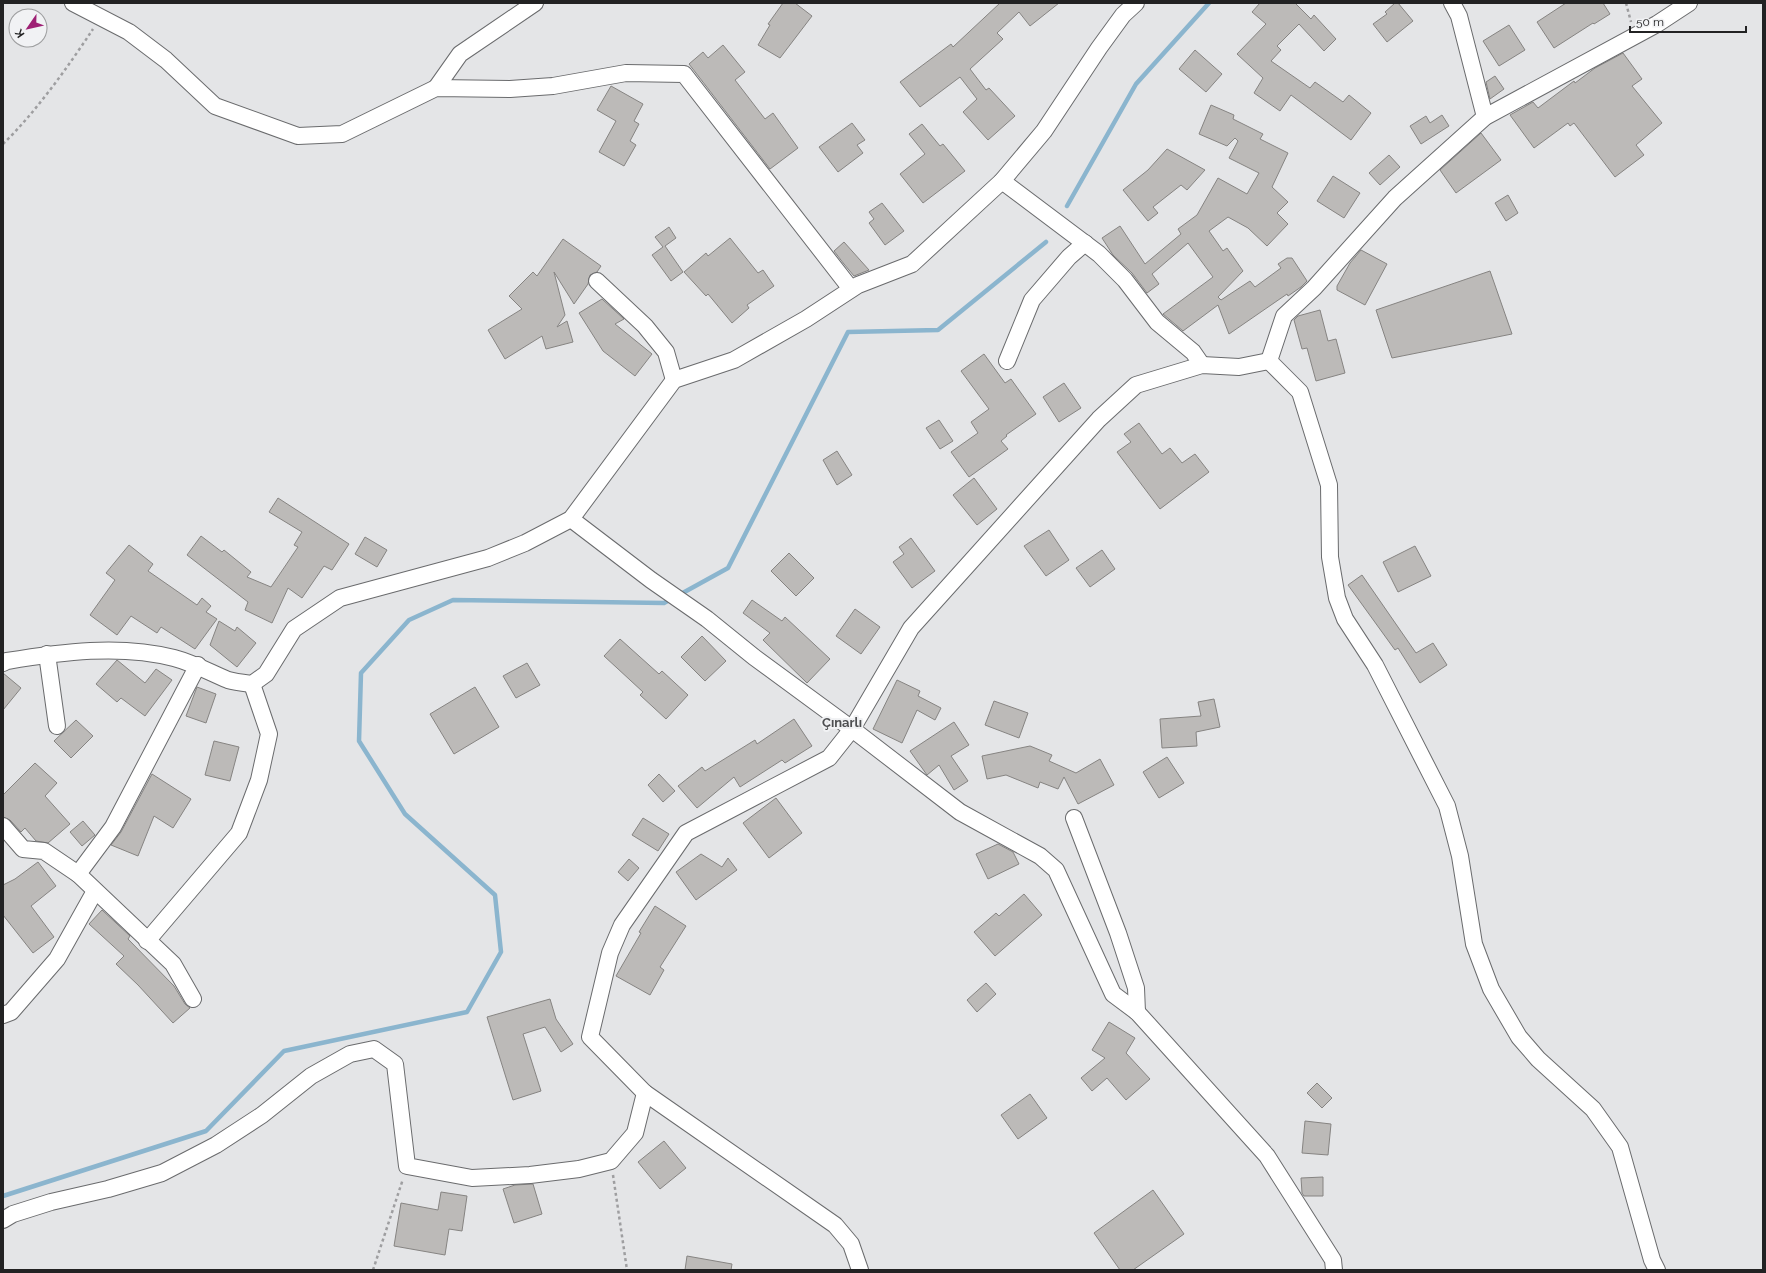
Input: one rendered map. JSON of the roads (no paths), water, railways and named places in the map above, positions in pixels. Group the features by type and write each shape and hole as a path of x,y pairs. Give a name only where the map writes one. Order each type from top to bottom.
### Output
{"street":[{"path":"73,3 129,32 166,60 215,106 298,136 342,134 436,88 510,89 553,86 626,73 684,74 851,289"},
{"path":"436,88 460,54 535,3"},
{"path":"3,663 47,654 127,651 172,658 198,665 229,680 252,684 266,674 294,629 340,598 488,558 525,543 571,519 674,380 734,360 806,319 858,285 912,264 1002,181 1044,131 1099,48 1124,15 1136,3"},
{"path":"1452,3 1459,16 1485,117"},
{"path":"1269,361 1284,316 1314,288 1395,198 1485,117 1657,24 1689,3"},
{"path":"1002,181 1099,254 1125,280 1157,322 1193,352 1202,365"},
{"path":"1007,361 1032,300 1069,257 1085,243"},
{"path":"597,281 645,326 666,352 674,380"},
{"path":"860,1270 851,1244 835,1225 645,1094 590,1037 610,953 622,925 686,833 829,758 852,729 911,628 1099,419 1136,385 1202,365 1239,367 1269,361"},
{"path":"1269,361 1300,392 1329,485 1330,557 1337,598 1342,612 1376,665 1447,806 1460,856 1474,944 1491,989 1519,1037 1538,1059 1593,1109 1620,1147 1652,1260 1657,1270"},
{"path":"571,519 651,580 707,619 754,657 852,729 960,812 1040,856 1056,870 1113,994 1137,1012 1267,1156 1334,1260 1334,1270"},
{"path":"47,654 57,726"},
{"path":"78,874 113,827 198,665"},
{"path":"147,941 239,833 259,780 269,734 252,684"},
{"path":"1074,818 1120,940 1136,988 1137,1012"},
{"path":"3,826 23,850 44,852 78,874 173,964 193,999"},
{"path":"3,1015 11,1012 57,959 95,891"},
{"path":"3,1220 14,1214 51,1202 108,1189 162,1173 216,1145 262,1115 311,1076 350,1054 374,1049 395,1064 407,1166 472,1178 530,1175 579,1169 611,1161 635,1133 645,1094"}],"waterway":[{"path":"1067,206 1136,84 1209,3"},
{"path":"679,595 728,568 848,332 938,330 1046,242"},
{"path":"3,1196 206,1131 284,1051 467,1012 501,952 495,895 405,814 359,741 361,673 409,620 453,600 664,603 673,598"}],"district":[{"name":"Çınarlı","path":"842,722"}]}
